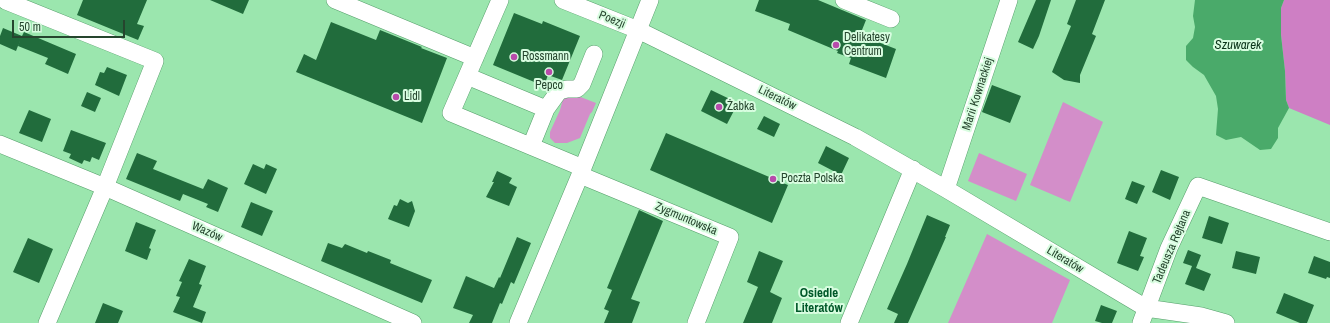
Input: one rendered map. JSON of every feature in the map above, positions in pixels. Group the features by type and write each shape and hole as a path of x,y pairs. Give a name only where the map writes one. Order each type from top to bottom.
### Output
{"street":[{"path":"336,0 474,58"},
{"path":"500,0 451,113 531,146 582,172"},
{"name":"Poezji","path":"563,0 638,30"},
{"path":"518,323 582,172 650,0"},
{"name":"Marii Kownackiej","path":"946,189 1009,0"},
{"path":"6,1 155,61 47,323"},
{"path":"850,1 891,19"},
{"name":"Literatów","path":"638,30 855,136 946,189 1143,316 1201,316 1226,323"},
{"path":"531,146 546,110 559,91 577,89 582,84 594,54"},
{"path":"467,76 546,110"},
{"name":"Wazów","path":"0,144 104,187 413,323"},
{"path":"849,323 913,169"},
{"name":"Zygmuntowska","path":"582,172 730,237 696,323"},
{"name":"Tadeusza Rejtana","path":"1143,316 1169,248 1198,186 1330,232"}],"shaded area":[{"path":"1284,0 1330,0 1330,125 1289,108 1286,100 1285,71 1281,35 1281,8"},
{"path":"571,95 596,103 580,138 567,143 555,143 550,138 550,132 560,110 563,99"},
{"path":"1063,102 1103,122 1070,202 1030,185"},
{"path":"979,153 1027,174 1016,201 968,181"},
{"path":"987,234 1070,280 1052,323 948,323"}],"water":[{"name":"Szuwarek","path":"1195,0 1284,0 1281,8 1281,35 1285,71 1286,100 1289,108 1278,128 1278,138 1271,149 1260,150 1241,137 1226,140 1216,135 1218,109 1216,96 1204,75 1186,60 1186,46 1193,38 1195,27 1193,16"}],"building":[{"path":"83,0 147,0 137,24 144,26 138,40 77,15"},
{"path":"210,0 249,0 243,14"},
{"path":"759,0 818,0 866,20 860,35 896,49 886,78 849,64 851,58 788,30 790,24 755,11"},
{"path":"1036,0 1051,0 1033,49 1018,42"},
{"path":"1076,0 1105,0 1092,34 1096,36 1080,75 1080,83 1064,80 1052,72 1071,26 1067,24"},
{"path":"514,13 542,24 543,21 580,36 562,80 548,75 544,86 493,65"},
{"name":"Lidl","path":"331,22 376,40 380,30 447,58 422,123 296,72 304,54 316,60"},
{"path":"3,28 22,36 24,32 76,54 68,74 45,64 48,58 18,46 21,38 16,51 0,44 0,36"},
{"path":"107,67 127,75 119,96 95,85 100,72 104,73"},
{"path":"992,85 1021,96 1010,123 982,112"},
{"name":"Żabka","path":"711,90 738,103 727,124 701,111"},
{"path":"87,92 101,98 95,112 81,106"},
{"path":"29,110 51,119 42,142 19,133"},
{"path":"764,116 780,124 774,137 757,129"},
{"path":"71,130 106,143 99,160 92,157 90,162 84,160 82,164 69,158 71,154 63,151"},
{"path":"666,133 788,185 772,223 650,170"},
{"path":"826,146 849,158 841,175 818,163"},
{"path":"137,153 157,161 153,169 203,189 208,179 228,188 218,212 206,207 208,204 183,194 180,201 126,179"},
{"path":"253,164 264,169 266,164 277,169 266,194 244,184"},
{"path":"1161,170 1179,177 1170,200 1152,192"},
{"path":"497,171 512,178 509,183 517,187 509,206 486,197 494,182 492,182"},
{"path":"1132,181 1145,186 1137,204 1125,199"},
{"path":"400,199 408,203 412,201 415,211 409,227 388,219 394,205 397,206"},
{"path":"251,202 273,211 262,236 241,227"},
{"path":"639,210 663,221 631,299 640,302 632,323 604,323 609,311 604,309 612,290 607,288"},
{"path":"927,215 950,225 908,323 894,323 898,314 887,309"},
{"path":"1209,216 1229,223 1222,244 1202,238"},
{"path":"136,222 156,230 149,248 151,249 147,260 125,251"},
{"path":"1129,231 1147,238 1140,256 1144,257 1138,271 1117,263"},
{"path":"517,237 531,243 514,284 511,282 492,323 469,323 473,315 453,308 466,276 494,288 499,277 500,278"},
{"path":"28,238 53,249 39,283 13,272"},
{"path":"328,243 342,248 345,244 367,253 368,251 391,260 390,263 432,280 422,303 321,261"},
{"path":"1188,250 1201,255 1196,268 1211,274 1204,291 1185,284 1192,266 1183,263"},
{"path":"759,251 783,261 770,292 782,298 772,323 743,323 758,287 747,282"},
{"path":"1236,251 1260,257 1256,274 1232,268"},
{"path":"1314,256 1330,262 1330,278 1327,277 1326,279 1308,273"},
{"path":"189,259 206,266 199,284 202,285 193,307 206,312 202,323 173,312 180,297 176,296 182,282 179,281"},
{"path":"1284,293 1314,305 1307,323 1300,323 1276,313"},
{"path":"103,303 123,311 118,323 95,323"},
{"path":"1101,305 1117,311 1112,323 1095,321"}],"place":[{"name":"Delikatesy Centrum","path":"836,45"},
{"name":"Rossmann","path":"514,57"},
{"name":"Pepco","path":"549,72"},
{"name":"Lidl","path":"396,97"},
{"name":"Żabka","path":"719,107"},
{"name":"Poczta Polska","path":"773,179"}],"district":[{"name":"Osiedle Literatów","path":"819,302"}]}
